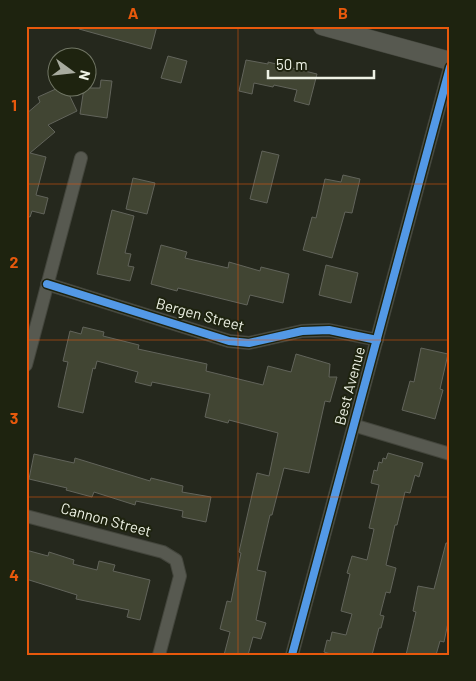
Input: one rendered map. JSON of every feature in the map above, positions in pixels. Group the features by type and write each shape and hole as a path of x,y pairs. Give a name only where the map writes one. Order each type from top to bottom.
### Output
{"main road":[{"path":"322,26 450,61"}],"street":[{"name":"Best Avenue","path":"292,655 450,67"},
{"path":"26,365 81,158"},
{"name":"Bergen Street","path":"48,284 229,341 250,343 302,331 329,330 377,340"},
{"path":"354,425 450,454"},
{"name":"Cannon Street","path":"26,516 163,552 176,560 180,576 159,655"}],"building":[{"path":"80,26 157,26 151,49 79,29"},
{"path":"168,56 187,61 181,83 161,78"},
{"path":"246,60 268,64 268,62 317,74 309,105 294,101 297,90 274,85 273,87 254,83 252,94 239,91"},
{"path":"101,80 112,81 107,118 80,114 82,98 98,98 98,88 100,88"},
{"path":"48,92 48,98 71,98 77,111 48,125 55,132 30,153 46,157 36,195 48,198 44,214 32,211 30,217 26,216 26,114 40,102 38,97"},
{"path":"262,151 279,155 267,203 250,199"},
{"path":"343,175 360,179 352,213 345,212 332,258 303,250 312,217 316,218 325,179 341,182"},
{"path":"133,178 155,183 147,214 126,209"},
{"path":"112,210 134,216 125,253 131,254 128,266 134,267 130,281 97,274"},
{"path":"161,245 187,252 185,258 228,268 229,262 260,271 261,267 289,274 283,303 250,295 247,305 178,288 177,291 151,284"},
{"path":"326,265 358,273 351,303 319,295"},
{"path":"83,327 104,332 103,336 139,345 138,349 207,364 206,371 263,385 268,366 291,372 296,354 330,364 329,377 337,377 330,402 325,401 309,473 284,468 272,515 270,515 257,570 266,572 256,620 266,623 261,639 253,637 248,655 224,655 230,632 220,629 227,601 231,602 241,553 239,552 257,473 269,476 278,433 229,420 228,423 205,417 210,394 152,382 151,386 135,382 138,372 97,361 95,369 93,368 83,413 58,407 68,362 63,361 70,331 81,334"},
{"path":"421,348 448,354 440,389 443,390 435,419 402,410 410,381 414,382"},
{"path":"388,453 423,463 419,477 415,475 410,493 405,492 397,525 395,525 386,565 396,568 390,593 386,592 380,615 384,616 381,628 379,628 372,655 334,655 324,652 327,640 330,641 332,632 346,635 352,614 341,611 350,574 347,573 352,556 367,560 374,529 369,528 379,485 371,483 374,470 377,471 379,462 382,463 383,458 386,459"},
{"path":"34,454 74,463 75,458 150,481 151,478 183,486 182,492 211,497 206,522 182,517 183,511 136,501 135,505 94,492 92,497 66,490 67,488 29,479"},
{"path":"446,543 450,543 450,613 444,642 440,641 436,655 406,655 416,612 413,611 418,586 434,589"},
{"path":"26,550 48,556 49,552 74,560 73,564 97,570 99,561 115,565 113,571 150,580 140,620 127,617 129,610 76,599 77,595 26,579"}],"cycle path":[{"path":"292,655 450,67"},
{"path":"47,284 229,341 249,343 302,331 329,330 377,340"}]}
